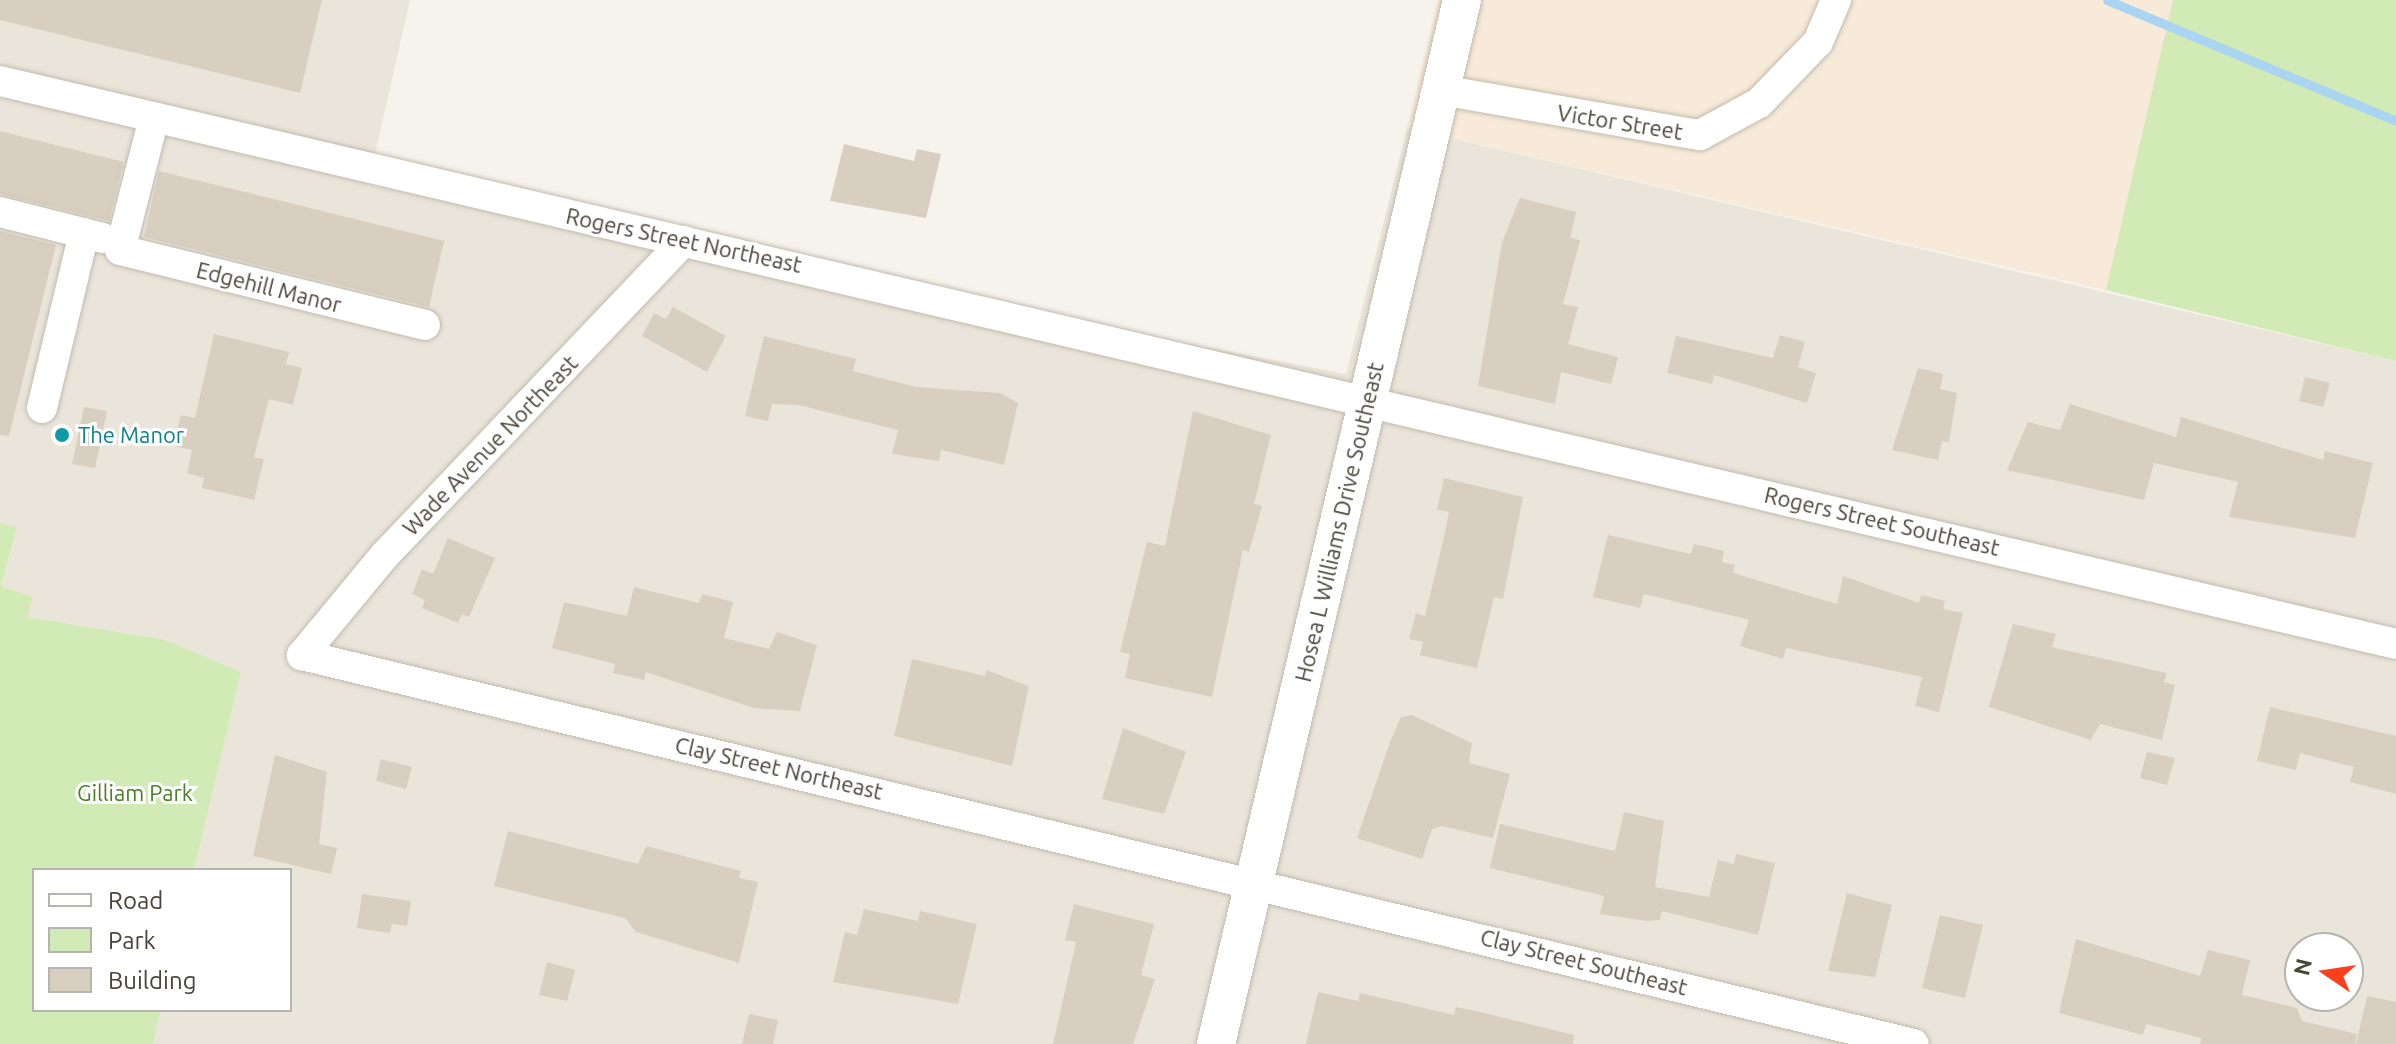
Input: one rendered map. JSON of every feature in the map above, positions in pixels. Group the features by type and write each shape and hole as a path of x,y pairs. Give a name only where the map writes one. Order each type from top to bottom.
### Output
{"street":[{"name":"Hosea L Williams Drive Southeast","path":"1216,1044 1462,0"},
{"name":"Victor Street","path":"1441,90 1700,135 1759,103 1818,42 1836,0"},
{"name":"Rogers Street Northeast","path":"0,81 1368,398"},
{"path":"122,244 154,118"},
{"name":"Edgehill Manor","path":"0,212 122,244 120,250 425,325"},
{"path":"42,408 84,233"},
{"name":"Wade Avenue Northeast","path":"302,655 384,556 684,241"},
{"name":"Rogers Street Southeast","path":"1368,398 2396,644"},
{"name":"Clay Street Northeast","path":"302,655 1255,881"},
{"name":"Clay Street Southeast","path":"1255,881 1914,1044"}],"shaded area":[{"path":"0,0 410,0 368,185 1346,374 1407,128 2396,361 2396,1044 153,1044 161,1012 292,1012 292,868 194,868 241,672 166,640 28,617 1,587 17,529 0,523"},
{"path":"1438,0 2173,0 2106,290 1407,128"}],"green space":[{"path":"2173,0 2396,0 2396,361 2106,290"},
{"name":"Gilliam Park","path":"0,523 17,528 1,586 32,597 28,617 166,640 241,672 194,868 32,868 32,1012 161,1012 153,1044 0,1044"}],"building":[{"path":"0,0 322,0 300,93 0,20"},
{"path":"0,131 124,162 109,221 0,194"},
{"path":"844,144 914,161 917,149 941,154 926,218 830,201"},
{"path":"159,171 444,241 429,307 144,237"},
{"path":"1520,198 1576,212 1570,238 1580,240 1563,304 1578,307 1568,344 1618,357 1611,384 1561,372 1555,404 1478,386 1502,242"},
{"path":"0,231 56,245 9,436 0,435"},
{"path":"673,307 726,336 707,372 642,336 654,313 666,319"},
{"path":"214,334 289,352 286,364 302,368 293,405 269,399 254,457 264,459 254,500 202,488 204,478 187,473 192,450 174,446 181,415 195,418"},
{"path":"1780,335 1805,342 1798,367 1816,373 1807,403 1714,375 1712,384 1667,373 1676,336 1773,358"},
{"path":"764,336 856,359 853,371 916,387 1000,393 1018,403 1004,465 941,450 939,461 892,454 898,430 799,405 772,404 768,421 745,416"},
{"path":"1918,368 1943,374 1940,389 1957,393 1949,442 1942,441 1938,460 1892,450"},
{"path":"2305,377 2330,383 2323,407 2299,401"},
{"path":"2070,404 2176,437 2181,417 2323,460 2325,451 2373,463 2355,538 2229,517 2238,482 2154,463 2144,500 2007,470 2028,422 2060,430"},
{"path":"84,407 107,411 95,468 72,464"},
{"path":"1193,411 1271,435 1254,504 1262,506 1249,552 1243,550 1212,697 1125,678 1130,654 1120,652 1147,542 1165,546"},
{"path":"1444,478 1523,497 1503,599 1494,597 1477,668 1420,655 1423,642 1409,639 1416,613 1425,616 1446,528 1449,512 1437,510"},
{"path":"1608,535 1691,554 1694,544 1724,551 1722,562 1735,565 1733,573 1837,604 1843,576 1919,603 1921,595 1945,601 1943,609 1963,613 1939,712 1915,706 1922,677 1786,648 1783,659 1740,646 1749,620 1644,594 1640,608 1593,597"},
{"path":"448,538 495,558 469,617 462,614 458,623 422,608 425,600 412,594 422,569 433,574"},
{"path":"634,587 699,603 702,594 733,602 724,638 769,649 777,632 817,645 800,711 754,708 646,672 644,680 613,673 615,664 552,648 564,602 627,616"},
{"path":"2013,624 2056,634 2052,647 2167,673 2164,682 2175,685 2162,740 2100,724 2091,740 1989,707"},
{"path":"912,659 985,676 986,670 1029,686 1012,766 894,736"},
{"path":"2270,707 2396,736 2396,794 2350,782 2354,767 2300,753 2296,770 2257,761"},
{"path":"1412,715 1472,743 1469,763 1510,774 1493,838 1442,826 1432,829 1422,859 1357,838 1401,717"},
{"path":"1123,728 1186,752 1164,814 1102,799"},
{"path":"2147,752 2175,758 2167,785 2140,778"},
{"path":"275,755 327,772 319,844 337,848 331,874 253,856"},
{"path":"381,759 412,767 406,789 376,781"},
{"path":"1624,812 1664,821 1655,887 1709,897 1718,860 1734,864 1736,854 1775,863 1758,935 1662,911 1660,920 1647,921 1600,914 1604,896 1490,868 1500,824 1615,851"},
{"path":"508,831 638,864 646,846 741,871 739,878 758,882 739,963 636,932 625,918 494,886"},
{"path":"1847,893 1892,905 1875,977 1828,971"},
{"path":"362,894 411,901 407,926 392,924 390,933 357,928"},
{"path":"1074,904 1154,924 1141,975 1155,979 1133,1044 1053,1044 1076,942 1065,940"},
{"path":"864,909 918,921 920,911 977,924 958,1004 833,982 845,932 857,935"},
{"path":"1940,915 1983,925 1965,998 1922,988"},
{"path":"2076,939 2200,976 2208,950 2250,960 2242,995 2284,1005 2284,1012 2299,1012 2302,1021 2357,1034 2355,1044 2200,1044 2201,1038 2146,1024 2143,1035 2059,1013"},
{"path":"547,962 575,970 567,1001 539,995"},
{"path":"1318,992 1358,1001 1360,993 1454,1015 1456,1007 1574,1035 1573,1044 1306,1044"},
{"path":"2367,996 2396,1002 2396,1044 2356,1044"},
{"path":"749,1014 778,1020 773,1044 742,1044"}],"waterway":[{"path":"2107,0 2396,121"}],"place":[{"name":"The Manor","path":"62,435"}]}
